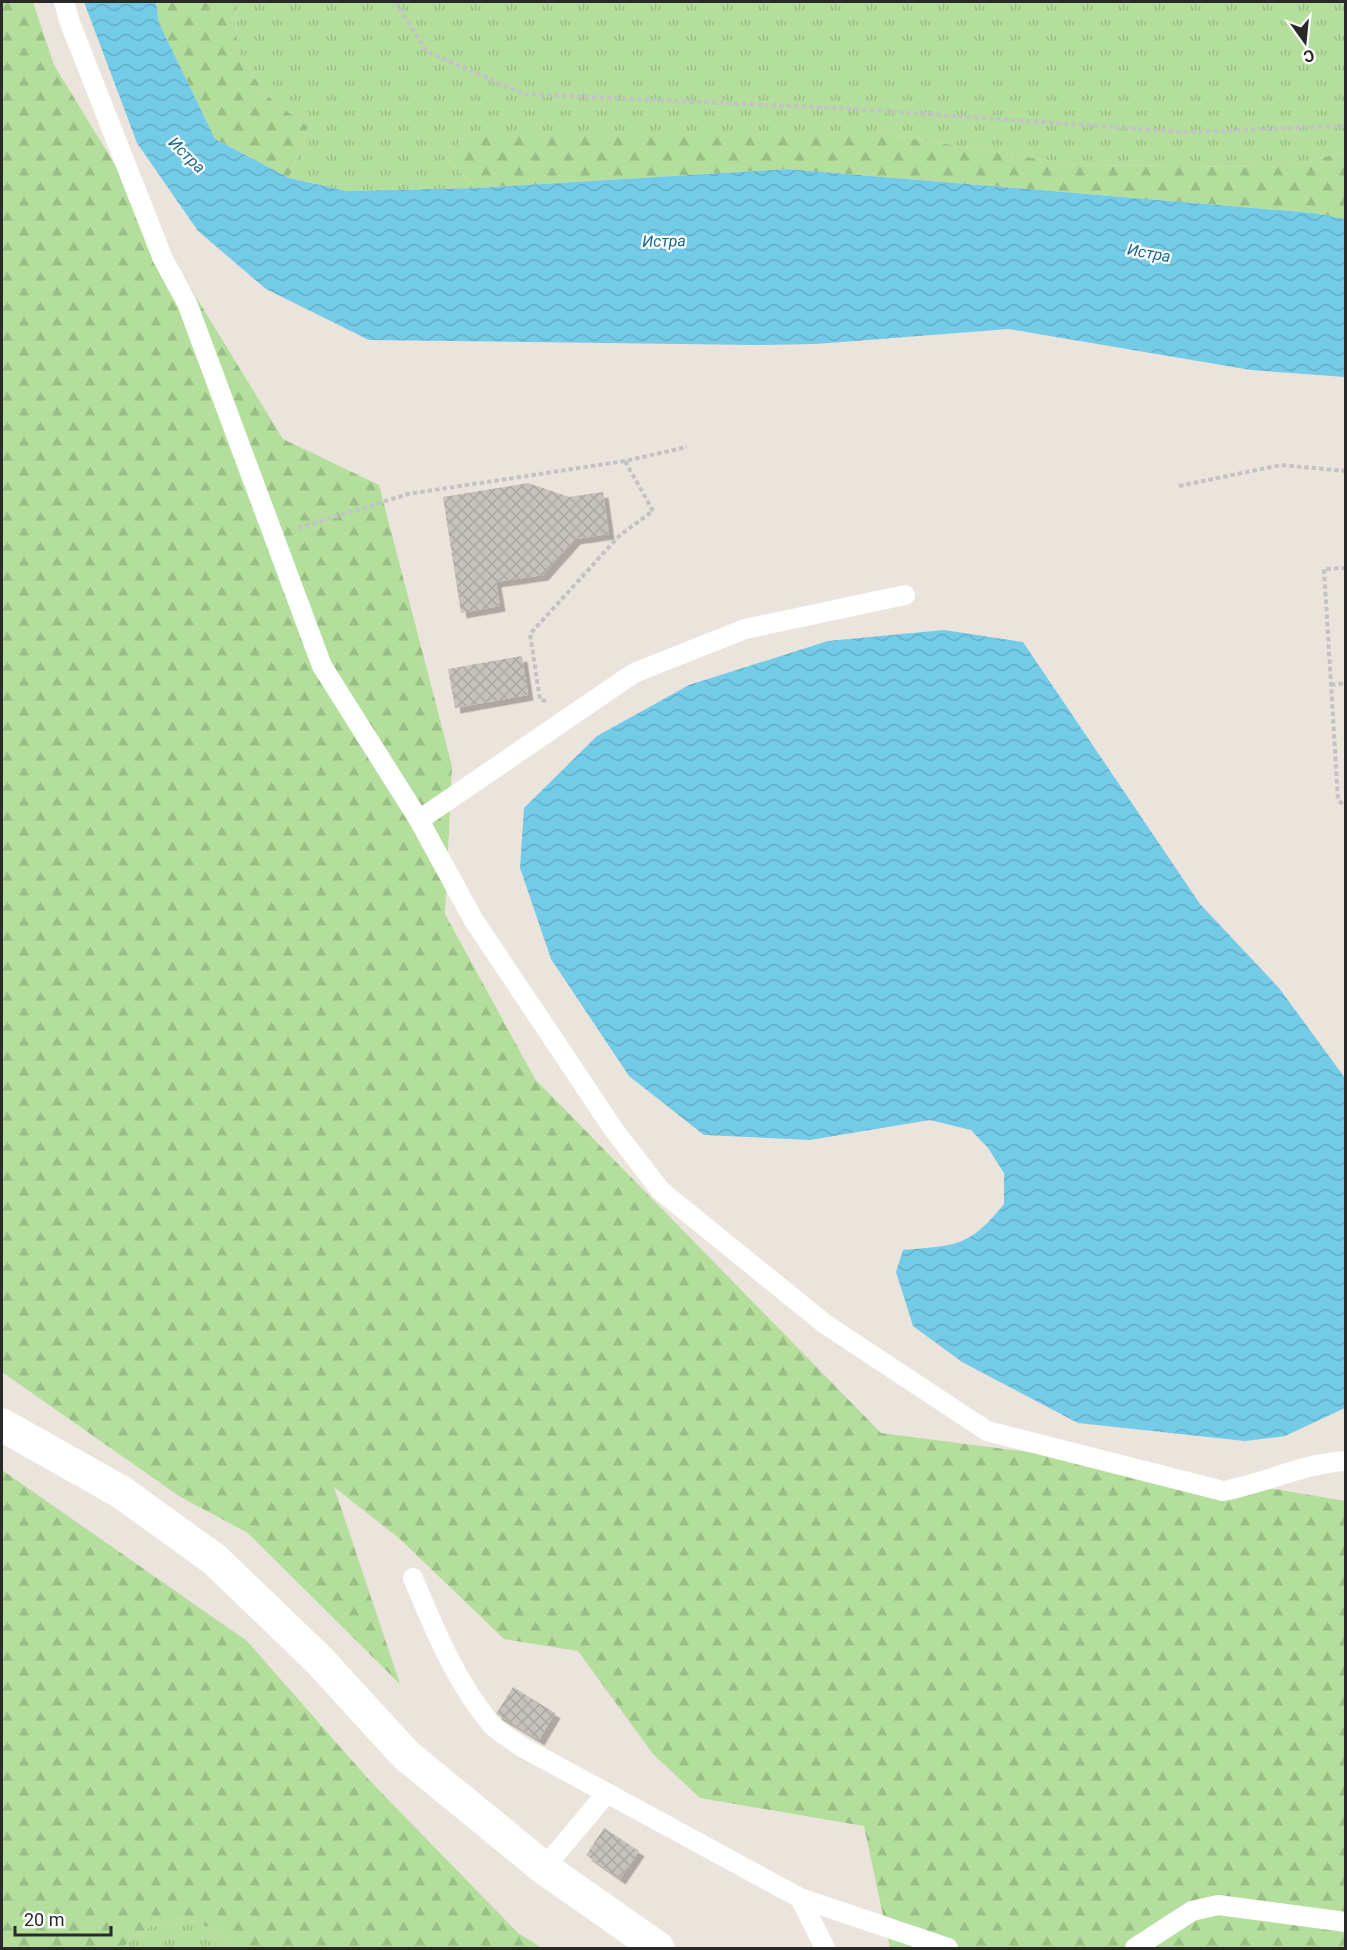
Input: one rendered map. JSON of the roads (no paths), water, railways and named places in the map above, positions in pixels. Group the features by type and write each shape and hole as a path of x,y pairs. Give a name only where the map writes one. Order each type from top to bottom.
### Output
{"main road":[{"path":"2,1425 120,1492 214,1559 319,1660 406,1755 544,1868 658,1948"}],"lane":[{"path":"64,2 70,23 163,259 188,303 322,666 419,820 473,920 614,1130 661,1191 825,1324 987,1431 1222,1491 1251,1486 1329,1462 1346,1461"},
{"path":"419,820 577,710 634,674 745,629 905,595"},
{"path":"412,1578 429,1619 466,1691 494,1726 522,1747 800,1898 948,1948"},
{"path":"544,1868 606,1794"},
{"path":"800,1898 825,1948"},
{"path":"1135,1948 1192,1911 1218,1905 1346,1922"}],"water":[{"name":"Истра","path":"84,2 156,2 159,23 215,139 289,178 347,191 476,188 787,169 1314,213 1345,219 1345,377 1251,370 1009,329 816,344 369,340 266,289 198,231 137,143"},
{"path":"944,630 1023,642 1200,904 1279,988 1345,1078 1345,1408 1285,1436 1245,1441 1078,1423 962,1362 913,1326 896,1272 903,1250 960,1242 981,1229 1004,1204 1004,1173 988,1148 971,1130 930,1120 810,1140 704,1135 629,1076 551,959 520,868 524,808 597,736 689,685 828,641"}]}
